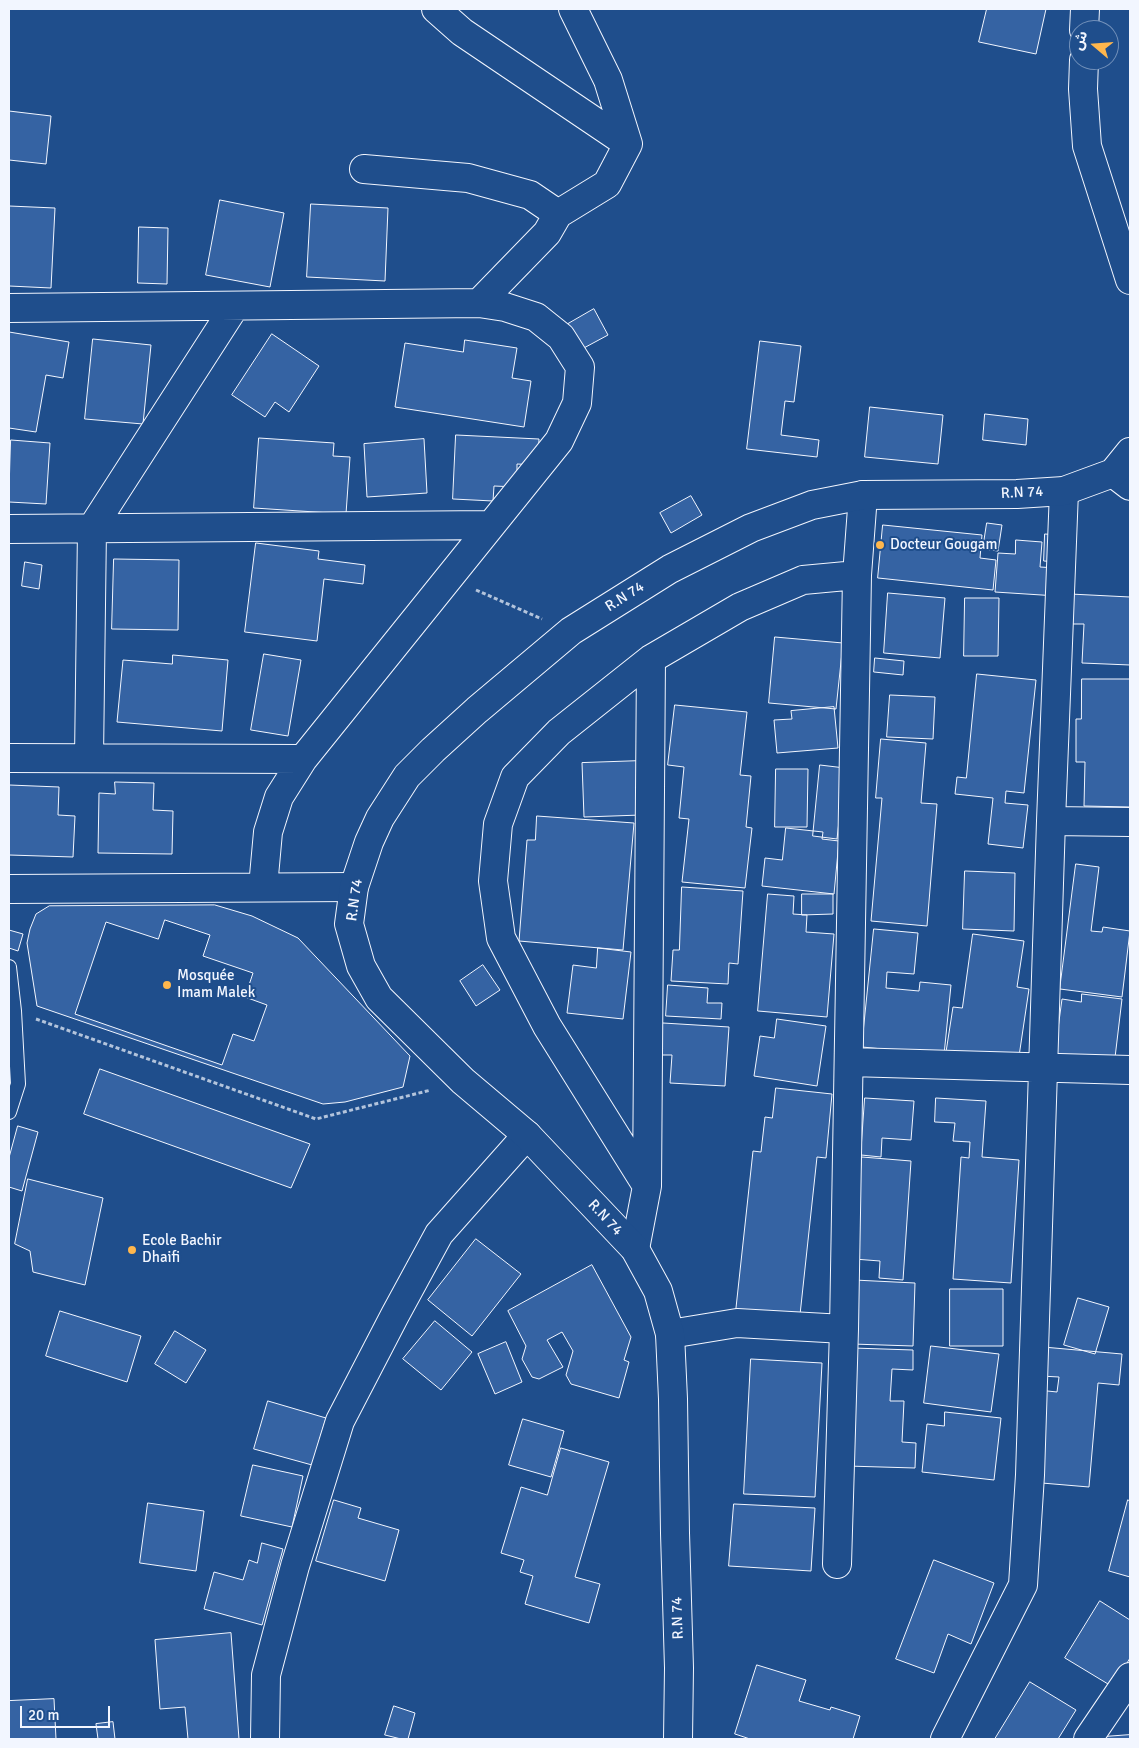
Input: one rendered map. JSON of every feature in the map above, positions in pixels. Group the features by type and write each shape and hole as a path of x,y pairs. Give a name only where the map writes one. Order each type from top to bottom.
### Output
{"street":[{"path":"436,9 462,32 628,144"},
{"path":"479,303 547,233 558,214 607,184 628,144 608,80 573,9"},
{"path":"1084,70 1087,146 1130,280"},
{"path":"364,169 468,178 530,195 558,214"},
{"path":"9,308 479,303 505,307 536,317 561,337 580,367 577,403 559,441 303,759 279,797 268,832 264,887"},
{"path":"89,758 92,528 236,306"},
{"name":"R.N 74","path":"678,1739 679,1668 673,1399 670,1334 658,1292 635,1249 528,1135 463,1082 379,998 360,966 350,924 354,887 369,842 380,818 407,776 477,710 571,631 670,569 750,528 812,505 863,495 1017,494 1064,491 1121,479 1130,452"},
{"path":"945,1739 1023,1585 1030,1475 1051,821 1064,491"},
{"path":"837,1564 844,1329 857,575 863,495"},
{"path":"9,529 491,524"},
{"path":"647,1186 547,1026 501,938 493,881 498,824 515,777 559,732 651,659 740,607 803,580 857,575"},
{"path":"635,1249 647,1186 651,659"},
{"path":"9,758 303,759"},
{"path":"1051,821 1130,822"},
{"path":"9,889 354,887"},
{"path":"849,1062 1130,1070"},
{"path":"265,1739 266,1675 295,1566 340,1421 439,1234 528,1135"},
{"path":"670,1334 737,1323 844,1329"},
{"path":"1088,1739 1130,1677"}],"lane":[{"path":"9,968 14,1011 18,1084 9,1112"}],"path":[{"path":"448,578 571,631"},
{"path":"14,1011 316,1119 463,1082"}],"building":[{"path":"987,9 1046,9 1036,54 979,42"},
{"path":"9,111 51,116 46,164 9,160"},
{"path":"220,200 284,213 270,287 206,275"},
{"path":"311,204 388,208 385,281 307,277"},
{"path":"9,206 55,208 51,288 9,286"},
{"path":"139,227 168,228 167,284 138,283"},
{"path":"594,309 608,335 582,349 568,324"},
{"path":"9,332 69,342 63,378 46,375 36,432 9,428"},
{"path":"272,334 319,366 289,412 275,402 265,417 232,395"},
{"path":"93,339 151,345 143,424 85,419"},
{"path":"465,340 517,348 512,378 531,381 524,427 395,407 405,343 463,352"},
{"path":"760,341 801,346 794,402 785,401 781,435 819,440 817,457 747,449"},
{"path":"870,407 943,415 938,464 865,457"},
{"path":"985,414 1028,419 1026,445 983,440"},
{"path":"456,435 539,439 538,465 517,464 517,487 494,486 493,501 453,499"},
{"path":"259,438 334,443 333,456 350,457 346,514 254,508"},
{"path":"424,439 427,493 367,497 364,444"},
{"path":"11,440 50,443 46,504 9,502"},
{"path":"691,496 702,515 671,533 660,513"},
{"path":"987,523 1002,525 998,551 983,549"},
{"path":"883,525 982,535 980,558 996,560 993,590 878,578"},
{"path":"1045,534 1059,535 1058,562 1044,561"},
{"path":"1016,540 1042,542 1040,567 1058,568 1057,596 995,592 998,553 1015,554"},
{"path":"256,543 319,551 318,559 365,565 363,584 324,579 317,641 245,632"},
{"path":"114,559 179,560 178,630 112,629"},
{"path":"25,562 42,565 39,589 22,586"},
{"path":"888,593 945,598 940,658 884,653"},
{"path":"1070,594 1130,597 1130,665 1082,663 1084,624 1069,624"},
{"path":"965,598 999,598 998,656 964,656"},
{"path":"775,637 843,643 836,709 769,703"},
{"path":"264,654 301,660 288,736 251,730"},
{"path":"173,655 228,660 222,731 117,722 123,660 172,664"},
{"path":"875,658 904,661 903,675 874,672"},
{"path":"977,674 1036,680 1024,793 1006,791 1005,803 1028,805 1023,848 988,844 993,798 955,794 957,777 966,778"},
{"path":"1082,679 1130,679 1130,807 1084,806 1085,762 1076,762 1076,719 1081,719"},
{"path":"890,695 935,697 933,739 887,737"},
{"path":"675,705 747,712 740,775 751,776 746,827 752,828 745,888 682,882 689,819 679,818 684,767 668,765"},
{"path":"834,707 838,748 777,753 774,720 792,719 791,711"},
{"path":"881,739 926,743 921,803 937,804 927,926 871,921 882,798 876,798"},
{"path":"640,761 641,815 584,817 582,763"},
{"path":"820,765 845,768 837,839 813,836"},
{"path":"776,769 808,769 807,827 775,827"},
{"path":"115,782 154,783 153,810 173,811 172,854 98,853 99,793 115,794"},
{"path":"9,785 59,787 58,815 75,816 73,857 9,855"},
{"path":"537,816 634,823 623,950 519,941 527,840 535,840"},
{"path":"786,828 823,832 822,839 839,841 834,894 762,886 765,858 782,860"},
{"path":"1076,864 1099,867 1091,931 1102,932 1103,927 1130,931 1122,997 1060,989"},
{"path":"965,871 1015,873 1014,931 963,929"},
{"path":"682,887 743,891 738,964 729,963 728,984 671,981 673,950 679,950"},
{"path":"768,894 794,896 793,914 807,915 806,932 834,934 827,1017 758,1011"},
{"path":"802,894 833,894 833,914 802,915"},
{"path":"215,905 252,916 298,938 410,1056 403,1087 345,1102 323,1104 37,1006 27,943 36,914 49,906"},
{"name":"Mosquée Imam Malek","path":"165,920 210,935 203,956 253,973 245,997 267,1005 254,1041 233,1034 222,1065 75,1014 106,922 158,939"},
{"path":"874,929 918,933 914,974 887,972 886,988 919,991 920,982 951,985 944,1055 862,1047"},
{"path":"9,930 23,934 18,951 9,948"},
{"path":"973,934 1024,941 1017,987 1029,989 1018,1063 946,1052 953,1007 962,1008"},
{"path":"598,948 631,952 623,1019 567,1013 573,965 596,968"},
{"path":"483,965 500,990 476,1006 460,981"},
{"path":"668,985 708,988 707,1003 722,1003 721,1019 666,1016"},
{"path":"1082,994 1122,999 1114,1066 1054,1058 1062,999 1081,1002"},
{"path":"777,1019 826,1026 817,1086 754,1076 760,1036 774,1038"},
{"path":"663,1023 729,1027 725,1086 670,1083 672,1055 661,1055"},
{"path":"100,1069 310,1144 291,1188 84,1114"},
{"path":"776,1088 832,1094 826,1158 817,1157 799,1324 735,1317 753,1151 761,1152 765,1117 772,1118"},
{"path":"865,1098 914,1101 911,1140 882,1138 881,1157 861,1155"},
{"path":"936,1098 986,1101 982,1157 1019,1160 1011,1283 953,1279 961,1157 969,1158 970,1142 953,1141 955,1123 935,1122"},
{"path":"18,1126 38,1132 22,1191 9,1187 9,1158"},
{"path":"862,1157 911,1161 903,1280 879,1278 880,1261 854,1259"},
{"path":"28,1179 103,1198 85,1285 33,1272 30,1251 15,1244"},
{"path":"476,1239 521,1274 472,1336 428,1300"},
{"path":"592,1265 631,1337 624,1360 629,1362 619,1398 571,1384 566,1375 573,1351 562,1332 547,1340 563,1367 539,1379 532,1377 522,1359 526,1346 508,1311"},
{"path":"854,1280 915,1283 913,1346 852,1344"},
{"path":"950,1289 1003,1289 1003,1346 950,1346"},
{"path":"1078,1298 1109,1307 1095,1354 1064,1345"},
{"path":"60,1311 141,1336 127,1382 46,1356"},
{"path":"435,1321 472,1352 441,1390 403,1359"},
{"path":"175,1331 206,1350 186,1383 155,1364"},
{"path":"506,1342 522,1382 495,1394 478,1354"},
{"path":"931,1346 999,1354 991,1412 924,1403"},
{"path":"1043,1347 1122,1354 1119,1385 1098,1383 1089,1487 1030,1482 1038,1390 1057,1392 1059,1377 1040,1376"},
{"path":"853,1348 913,1350 913,1370 892,1369 890,1401 904,1401 902,1442 916,1443 915,1468 847,1466"},
{"path":"751,1359 822,1363 815,1497 744,1494"},
{"path":"268,1401 326,1418 312,1465 254,1449"},
{"path":"945,1412 1001,1418 994,1480 922,1472 927,1424 944,1426"},
{"path":"523,1419 564,1431 551,1477 509,1465"},
{"path":"561,1448 609,1462 575,1577 600,1584 589,1623 525,1604 533,1576 520,1572 524,1560 501,1553 521,1487 547,1495"},
{"path":"253,1465 303,1476 292,1527 241,1516"},
{"path":"334,1500 361,1508 358,1518 399,1530 385,1581 316,1561"},
{"path":"1128,1500 1130,1501 1130,1577 1109,1571"},
{"path":"148,1503 204,1511 196,1571 140,1563"},
{"path":"734,1504 815,1508 811,1571 729,1566"},
{"path":"262,1543 283,1549 262,1625 204,1609 214,1572 243,1580 249,1560 257,1563"},
{"path":"934,1560 994,1583 971,1644 948,1634 934,1673 896,1659"},
{"path":"1100,1601 1130,1620 1130,1658 1113,1687 1065,1658"},
{"path":"231,1633 239,1739 188,1739 185,1707 160,1709 155,1640"},
{"path":"757,1665 806,1680 799,1701 830,1710 831,1707 860,1716 853,1739 750,1739 735,1734"},
{"path":"1030,1682 1076,1710 1058,1739 995,1739"},
{"path":"54,1699 56,1739 9,1739 9,1701"},
{"path":"394,1706 415,1713 408,1739 385,1735"},
{"path":"113,1722 115,1739 98,1739 96,1724"},
{"path":"1130,1735 1130,1739 1103,1739 1103,1737"}],"place":[{"name":"Docteur Gougam","path":"880,545"},
{"name":"Mosquée Imam Malek","path":"167,985"},
{"name":"Ecole Bachir Dhaifi","path":"132,1250"}]}
